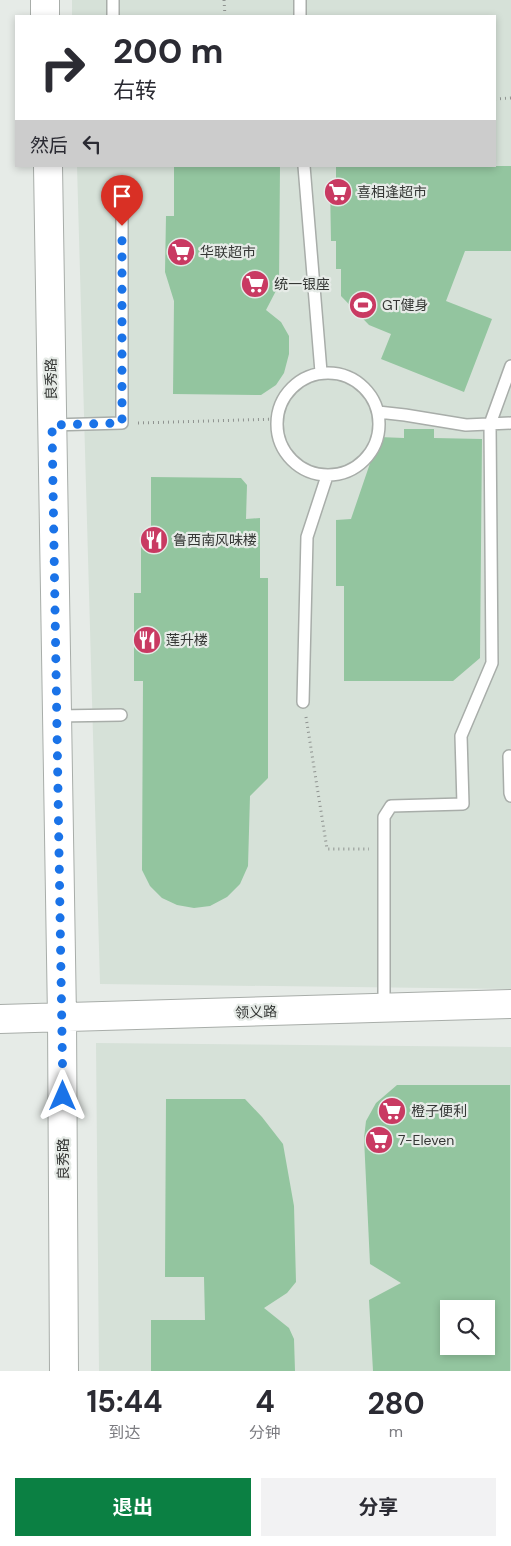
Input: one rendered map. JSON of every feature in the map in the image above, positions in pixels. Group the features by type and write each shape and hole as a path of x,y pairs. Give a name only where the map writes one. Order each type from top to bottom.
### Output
{"street":[{"path":"45,0 45,15"},
{"name":"良秀路","path":"48,167 62,1018 64,1371"},
{"name":"领义路","path":"0,1019 511,1004"}],"lane":[{"path":"113,0 113,15"},
{"path":"300,0 300,15"},
{"path":"304,167 321,372"},
{"path":"52,425 122,423 122,187"},
{"path":"384,1008 384,817 391,806 462,804 461,736 492,663 490,424 511,366"},
{"path":"321,372 338,373 354,379 368,390 378,412 380,421 378,438 371,454 359,466 344,473 327,476 310,473 296,464 284,451 278,436 277,419 281,402 291,388 305,378 321,372"},
{"path":"378,412 466,425 511,422"},
{"path":"303,702 307,537 327,476"},
{"path":"57,716 121,715"},
{"path":"509,756 511,796"}],"path":[{"path":"224,0 225,15"},
{"path":"496,99 511,98"},
{"path":"122,423 277,419"},
{"path":"303,702 326,849 384,848"}],"shaded area":[{"path":"72,0 511,0 511,989 100,984 77,167 496,167 496,15 72,15"},
{"path":"96,1043 511,1047 511,1371 99,1371"}],"building":[{"path":"511,166 511,251 465,251 446,301 492,319 464,392 381,359 391,334 369,325 341,296 341,269 336,269 336,241 331,241 330,186 336,186 336,167"},
{"path":"174,167 280,167 279,285 266,310 281,322 289,336 289,354 284,373 276,385 261,395 173,394 174,301 165,272 166,216 174,216"},
{"path":"404,429 434,429 434,438 482,439 480,658 453,681 344,681 344,586 336,586 336,520 351,519 379,437 404,438"},
{"path":"151,477 241,478 247,485 246,519 260,518 260,578 268,578 268,778 250,796 248,866 240,884 227,897 210,906 194,908 177,905 162,898 150,886 142,870 143,681 134,681 134,593 141,593 141,535 151,535"},
{"path":"397,1085 510,1085 510,1371 373,1371 369,1300 401,1283 370,1264 364,1138 366,1121 376,1103"},
{"path":"166,1099 245,1099 283,1144 294,1206 296,1282 287,1293 264,1308 289,1328 294,1339 295,1371 151,1371 151,1320 205,1320 204,1277 165,1277"}],"place":[{"name":"喜相逢超市","path":"338,192"},
{"name":"华联超市","path":"181,252"},
{"name":"统一银座","path":"255,284"},
{"name":"GT健身","path":"363,305"},
{"name":"鲁西南风味楼","path":"154,540"},
{"name":"莲升楼","path":"147,640"},
{"name":"橙子便利","path":"392,1111"},
{"name":"7-Eleven","path":"379,1140"}],"route":[{"path":"63,1096 52,425 122,423 122,226"}]}
